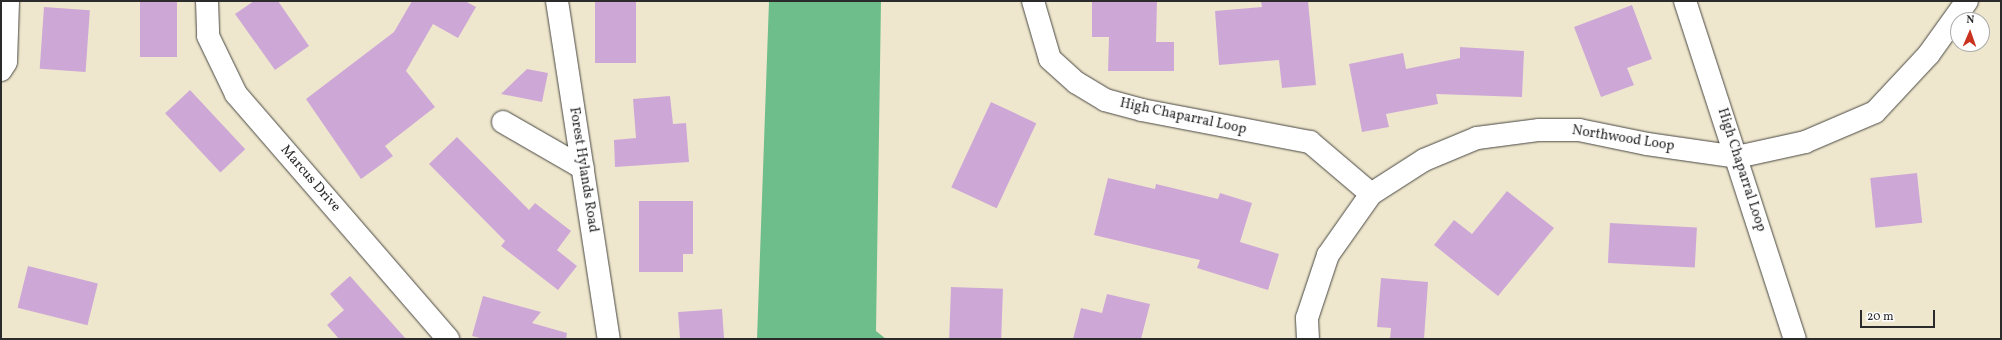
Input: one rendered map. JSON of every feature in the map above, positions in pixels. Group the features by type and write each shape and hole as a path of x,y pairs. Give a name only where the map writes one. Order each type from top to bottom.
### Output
{"street":[{"path":"1,70 6,62 8,1"},
{"name":"Marcus Drive","path":"206,1 208,36 236,94 448,339"},
{"name":"Forest Hylands Road","path":"557,1 609,339"},
{"name":"High Chaparral Loop","path":"1033,1 1050,59 1077,83 1105,100 1142,110 1310,142 1371,194"},
{"name":"High Chaparral Loop","path":"1685,1 1795,339"},
{"name":"Northwood Loop","path":"1308,339 1307,318 1328,255 1371,194 1424,160 1477,138 1539,130 1579,130 1647,144 1737,157 1805,142 1875,112 1930,54 1967,1"},
{"path":"503,122 583,168"}],"green space":[{"path":"769,1 881,1 876,331 886,339 757,339"}],"building":[{"path":"140,1 177,1 177,57 140,57"},
{"path":"254,1 278,1 309,46 275,70 235,14"},
{"path":"412,1 465,1 476,7 458,38 433,24 406,71 435,107 385,146 393,156 361,179 306,99 394,32"},
{"path":"595,1 636,1 636,63 595,63"},
{"path":"1092,1 1157,1 1156,42 1174,42 1174,71 1108,71 1109,37 1092,37"},
{"path":"1261,1 1308,1 1316,85 1282,88 1279,60 1219,65 1215,11 1262,7"},
{"path":"1632,5 1652,59 1627,68 1634,85 1601,97 1574,27"},
{"path":"44,7 90,10 86,72 40,69"},
{"path":"1460,47 1524,51 1522,97 1436,94 1438,104 1386,114 1389,127 1362,132 1349,64 1403,53 1406,69 1460,58"},
{"path":"527,69 548,73 542,102 501,94"},
{"path":"190,90 245,149 220,172 165,113"},
{"path":"670,96 673,124 686,123 689,162 615,167 614,140 636,138 633,99"},
{"path":"991,102 1036,123 997,208 951,187"},
{"path":"457,137 529,210 535,203 571,231 557,250 577,266 558,290 501,246 505,241 429,164"},
{"path":"1917,173 1922,223 1875,228 1870,178"},
{"path":"1108,178 1155,189 1156,184 1218,199 1220,193 1252,203 1240,242 1279,254 1268,290 1197,268 1200,260 1094,235"},
{"path":"1507,191 1554,228 1498,296 1434,245 1454,220 1472,234"},
{"path":"639,201 693,201 693,254 683,254 683,272 639,272"},
{"path":"1610,223 1697,228 1695,267 1608,263"},
{"path":"28,266 98,283 87,325 18,308"},
{"path":"350,276 406,339 339,339 327,325 344,310 330,294"},
{"path":"1381,278 1428,282 1424,339 1390,339 1391,328 1377,327"},
{"path":"951,287 1003,289 1001,339 949,339"},
{"path":"1107,294 1150,304 1141,339 1073,339 1081,308 1102,313"},
{"path":"483,296 541,312 532,323 567,333 566,339 484,339 472,336"},
{"path":"722,309 724,339 680,339 678,312"}]}
